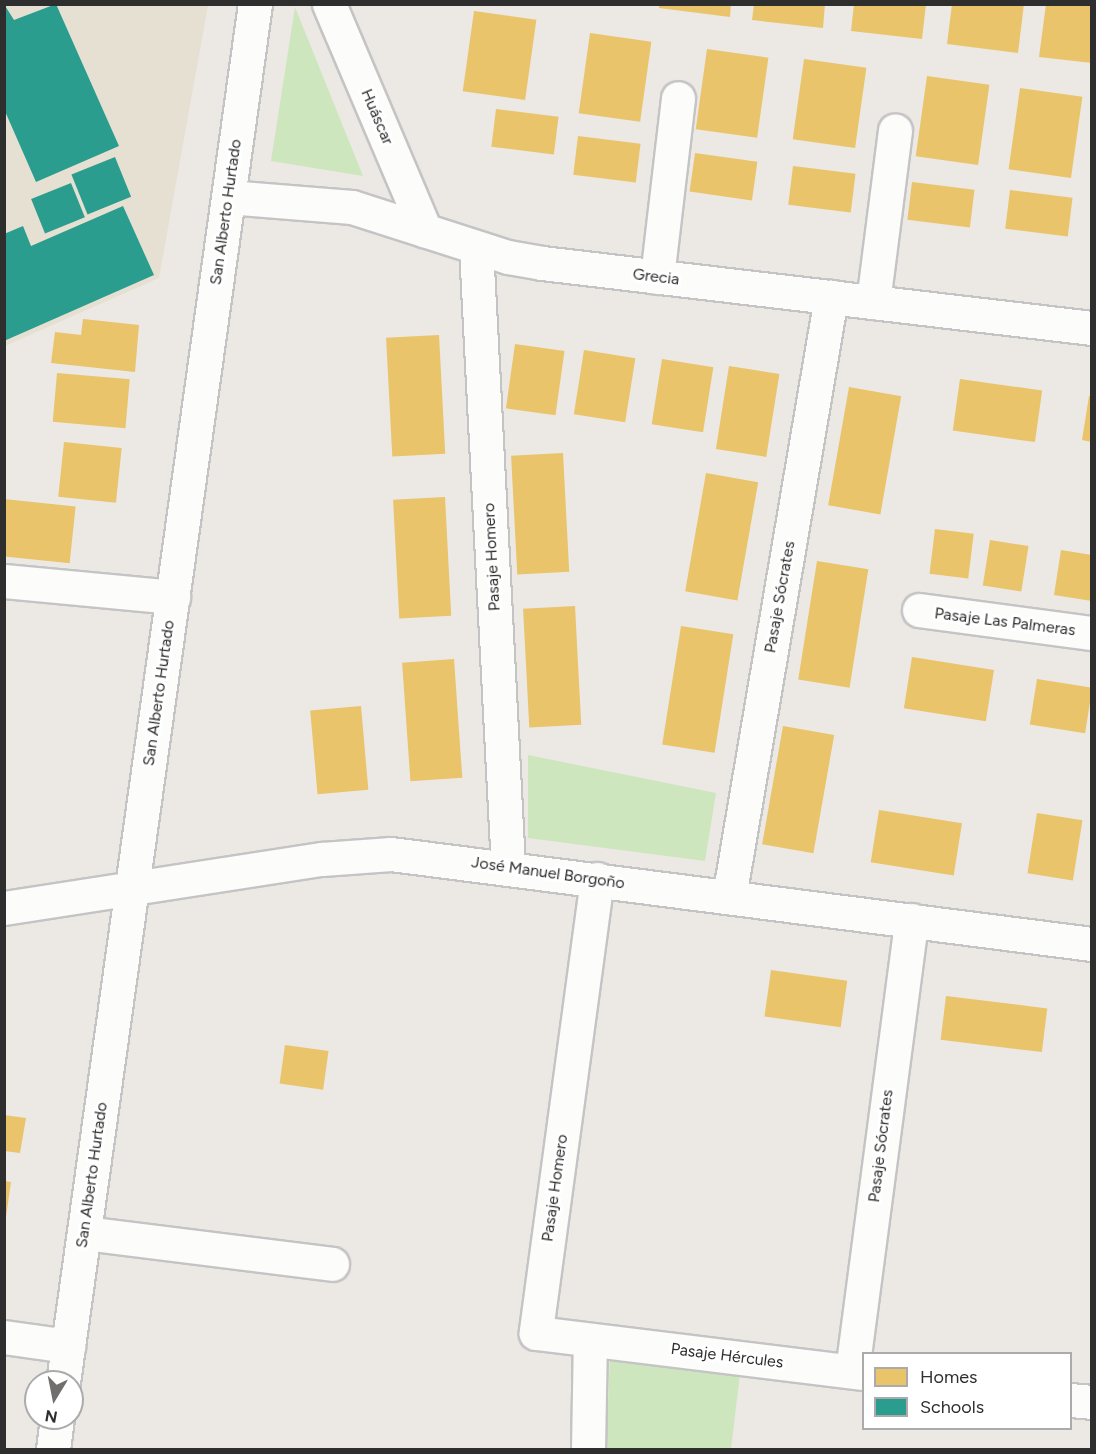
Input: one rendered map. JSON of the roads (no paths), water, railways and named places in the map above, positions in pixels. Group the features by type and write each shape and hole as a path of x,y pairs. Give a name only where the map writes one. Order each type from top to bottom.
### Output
{"street":[{"name":"San Alberto Hurtado","path":"65,1370 255,4"},
{"name":"Huáscar","path":"329,4 425,230"},
{"path":"657,277 678,98"},
{"path":"873,302 895,130"},
{"name":"Grecia","path":"228,197 334,204 425,230 477,248 542,263 1092,328"},
{"name":"Pasaje Homero","path":"477,248 508,866"},
{"name":"Pasaje Sócrates","path":"729,897 831,297"},
{"path":"4,581 173,597"},
{"name":"Pasaje Las Palmeras","path":"919,610 1092,633"},
{"name":"José Manuel Borgoño","path":"4,908 369,855 508,866 1092,944"},
{"name":"Pasaje Homero","path":"590,1340 536,1333 597,879"},
{"name":"Pasaje Sócrates","path":"858,1372 911,920"},
{"path":"84,1233 332,1264"},
{"path":"4,1337 68,1346"},
{"path":"588,1449 590,1340"},
{"name":"Pasaje Hércules","path":"590,1340 858,1372"},
{"path":"1072,1400 1092,1402"},
{"path":"53,1449 55,1430"}]}
